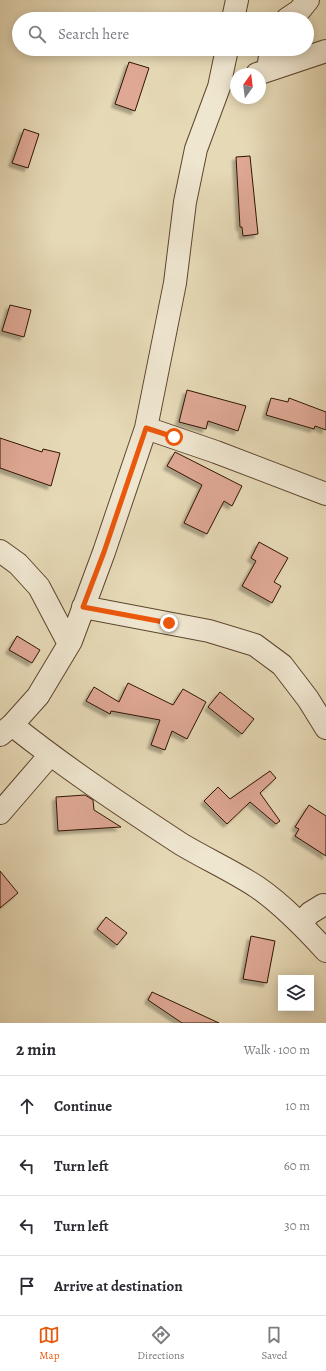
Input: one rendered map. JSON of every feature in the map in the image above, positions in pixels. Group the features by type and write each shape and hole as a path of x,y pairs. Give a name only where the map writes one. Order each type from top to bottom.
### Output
{"street":[{"path":"234,12 237,0"},
{"path":"298,12 308,0"},
{"path":"314,55 326,51"},
{"path":"227,56 227,84 196,149 185,202 175,283 146,428 104,552 69,644 38,696 6,730 50,755 194,852 228,869 258,888 301,923 326,951"},
{"path":"264,68 268,56"},
{"path":"266,71 311,56"},
{"path":"146,428 216,452 326,494"},
{"path":"0,551 18,564 39,587 69,644"},
{"path":"83,607 209,630 255,645 282,665 308,699 326,728"},
{"path":"0,813 50,755"},
{"path":"301,923 310,913 325,906"}],"building":[{"path":"129,62 149,68 135,111 115,104"},
{"path":"24,129 39,134 28,168 12,163"},
{"path":"250,156 258,234 243,236 242,227 240,227 236,157"},
{"path":"10,305 31,310 24,337 2,331"},
{"path":"187,390 246,406 238,431 208,421 206,429 179,422"},
{"path":"271,398 288,402 289,398 326,412 326,430 315,426 314,429 266,415"},
{"path":"0,438 42,452 43,449 60,453 51,486 0,468"},
{"path":"175,452 242,486 232,506 224,501 207,534 184,523 202,485 167,466"},
{"path":"259,542 288,558 274,582 281,586 272,603 242,586 256,561 251,558"},
{"path":"17,636 40,650 32,663 9,650"},
{"path":"128,683 173,705 183,689 206,702 187,739 172,731 165,750 151,745 160,720 111,711 110,714 86,701 94,687 119,702"},
{"path":"220,692 254,719 242,734 208,707"},
{"path":"270,771 276,778 260,793 280,821 276,824 250,802 227,824 204,801 218,787 230,799"},
{"path":"85,795 93,800 94,810 121,827 58,831 56,797"},
{"path":"309,805 326,816 326,856 295,836 299,829 295,827"},
{"path":"0,871 18,893 0,908"},
{"path":"106,917 127,933 117,945 97,929"},
{"path":"251,936 275,941 267,983 243,979"},
{"path":"152,992 219,1023 182,1023 148,1000"}],"route":[{"path":"169,623 83,607 104,552 146,428 174,437"}]}
